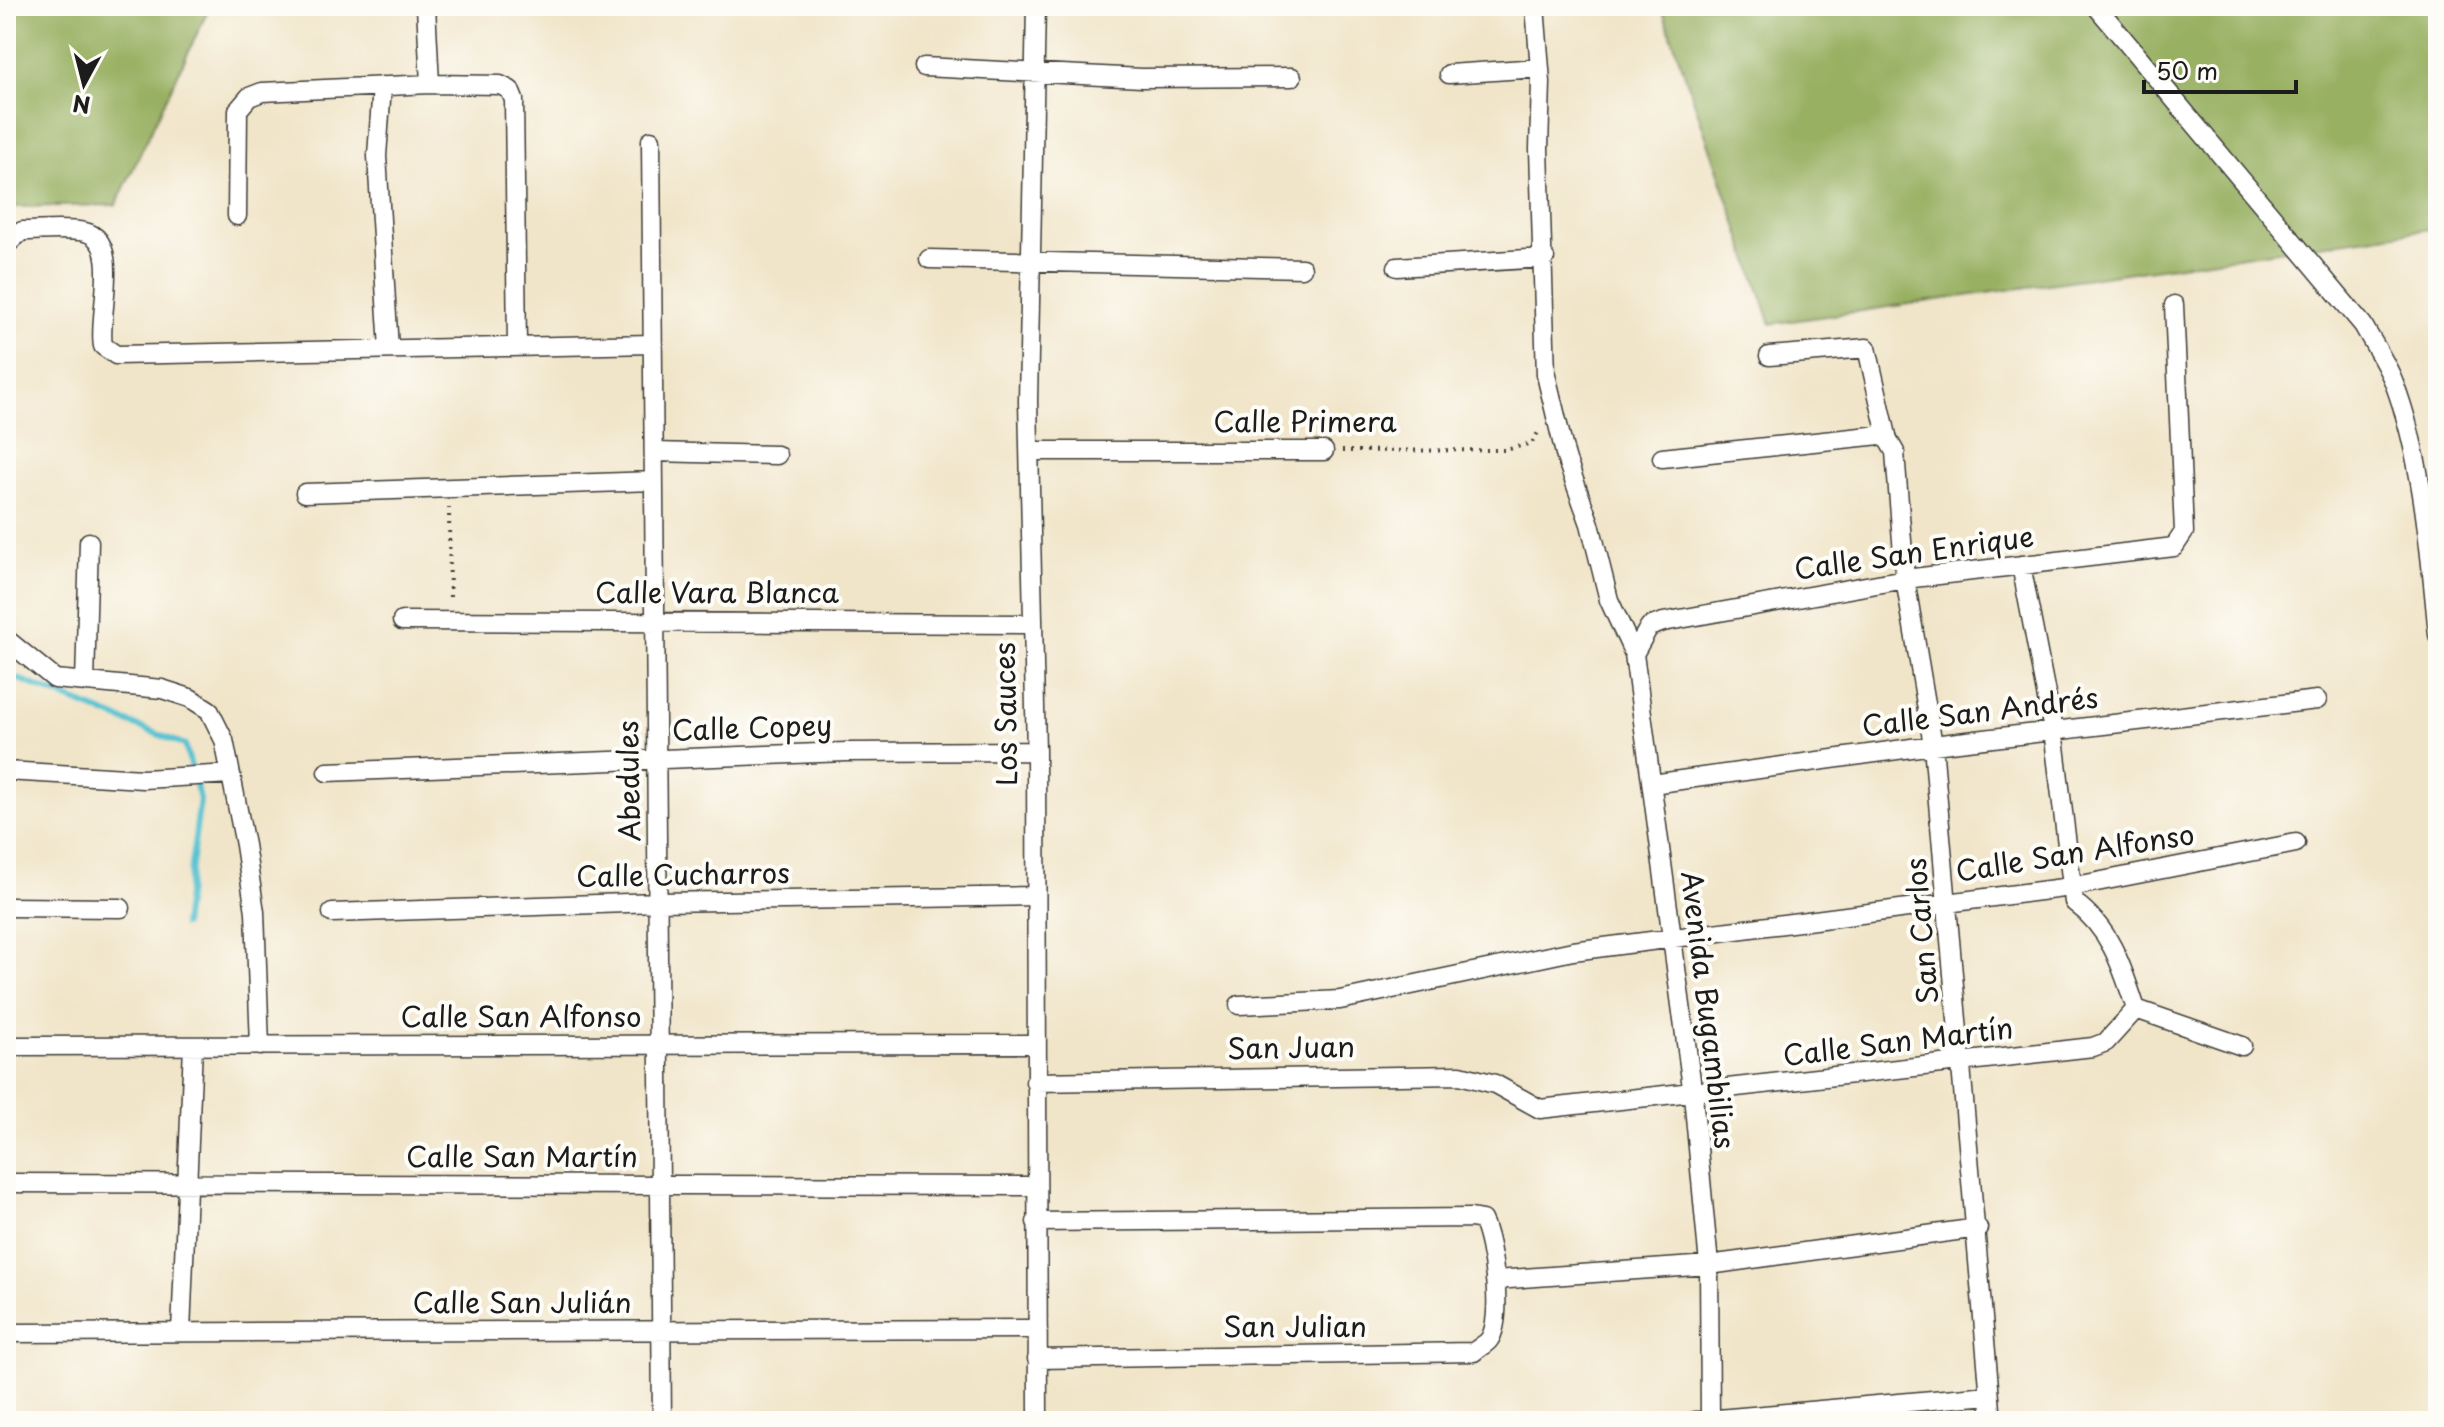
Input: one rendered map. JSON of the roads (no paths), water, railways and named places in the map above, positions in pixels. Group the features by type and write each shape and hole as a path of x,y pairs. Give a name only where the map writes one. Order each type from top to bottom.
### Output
{"street":[{"path":"426,6 430,84"},
{"name":"Los Sauces","path":"1036,6 1028,401 1036,751 1038,1421"},
{"name":"Avenida Bugambilias","path":"1535,6 1540,68 1539,149 1545,258 1546,375 1566,458 1590,524 1609,600 1634,654 1693,1095 1709,1265 1705,1420"},
{"path":"2096,6 2363,325 2385,365 2406,425 2428,534 2438,635"},
{"path":"924,67 1142,78 1292,77"},
{"path":"1449,74 1540,68"},
{"path":"237,216 238,110 249,97 262,92 382,86 500,85 510,90 514,100 517,347"},
{"path":"382,86 377,156 389,349"},
{"name":"Abedules","path":"651,140 662,1421"},
{"path":"6,245 22,231 87,232 102,243 107,259 100,331 103,346 116,355 653,344"},
{"path":"1397,267 1545,258"},
{"path":"929,259 1302,268"},
{"name":"Calle San Enrique","path":"1634,654 1649,627 1663,622 1905,579 2174,547 2184,532 2174,305"},
{"name":"San Carlos","path":"1769,356 1867,348 1888,440 1895,452 1905,579 1933,745 1978,1228 1992,1421"},
{"path":"1662,458 1880,435 1888,440"},
{"name":"Calle Primera","path":"1031,451 1324,451"},
{"path":"654,452 777,455"},
{"path":"305,493 654,481"},
{"path":"85,682 89,542"},
{"path":"2021,565 2053,730 2074,902 2089,913 2119,955 2136,1009 2242,1046"},
{"name":"Calle Vara Blanca","path":"402,621 1033,624"},
{"path":"6,639 34,665 55,679 162,689 190,698 209,710 224,740 255,912 260,1046"},
{"name":"Calle San Andrés","path":"1652,784 1933,745 2317,700"},
{"name":"Calle Copey","path":"327,772 846,752 1036,751"},
{"path":"6,771 143,779 231,774"},
{"name":"Calle San Alfonso","path":"1239,1005 1340,1000 1498,965 1671,938 2071,887 2296,843"},
{"name":"Calle Cucharros","path":"332,913 658,902 1035,896"},
{"path":"6,907 121,908"},
{"name":"Calle San Martín","path":"1540,1109 1962,1065 2093,1047 2106,1042 2136,1009"},
{"name":"Calle San Alfonso","path":"6,1046 1036,1044"},
{"path":"181,1332 193,1046"},
{"name":"San Juan","path":"1035,1082 1460,1075 1495,1084 1540,1109"},
{"name":"Calle San Martín","path":"6,1183 1037,1186"},
{"path":"1036,1222 1471,1218 1482,1220 1487,1230 1495,1280 1709,1265 1978,1228"},
{"name":"San Julian","path":"1037,1359 1474,1352 1489,1340 1494,1325 1495,1280"},
{"name":"Calle San Julián","path":"6,1333 1038,1329"},
{"path":"1705,1420 1989,1395"}],"waterway":[{"path":"6,674 185,745 200,800 183,925"}]}
